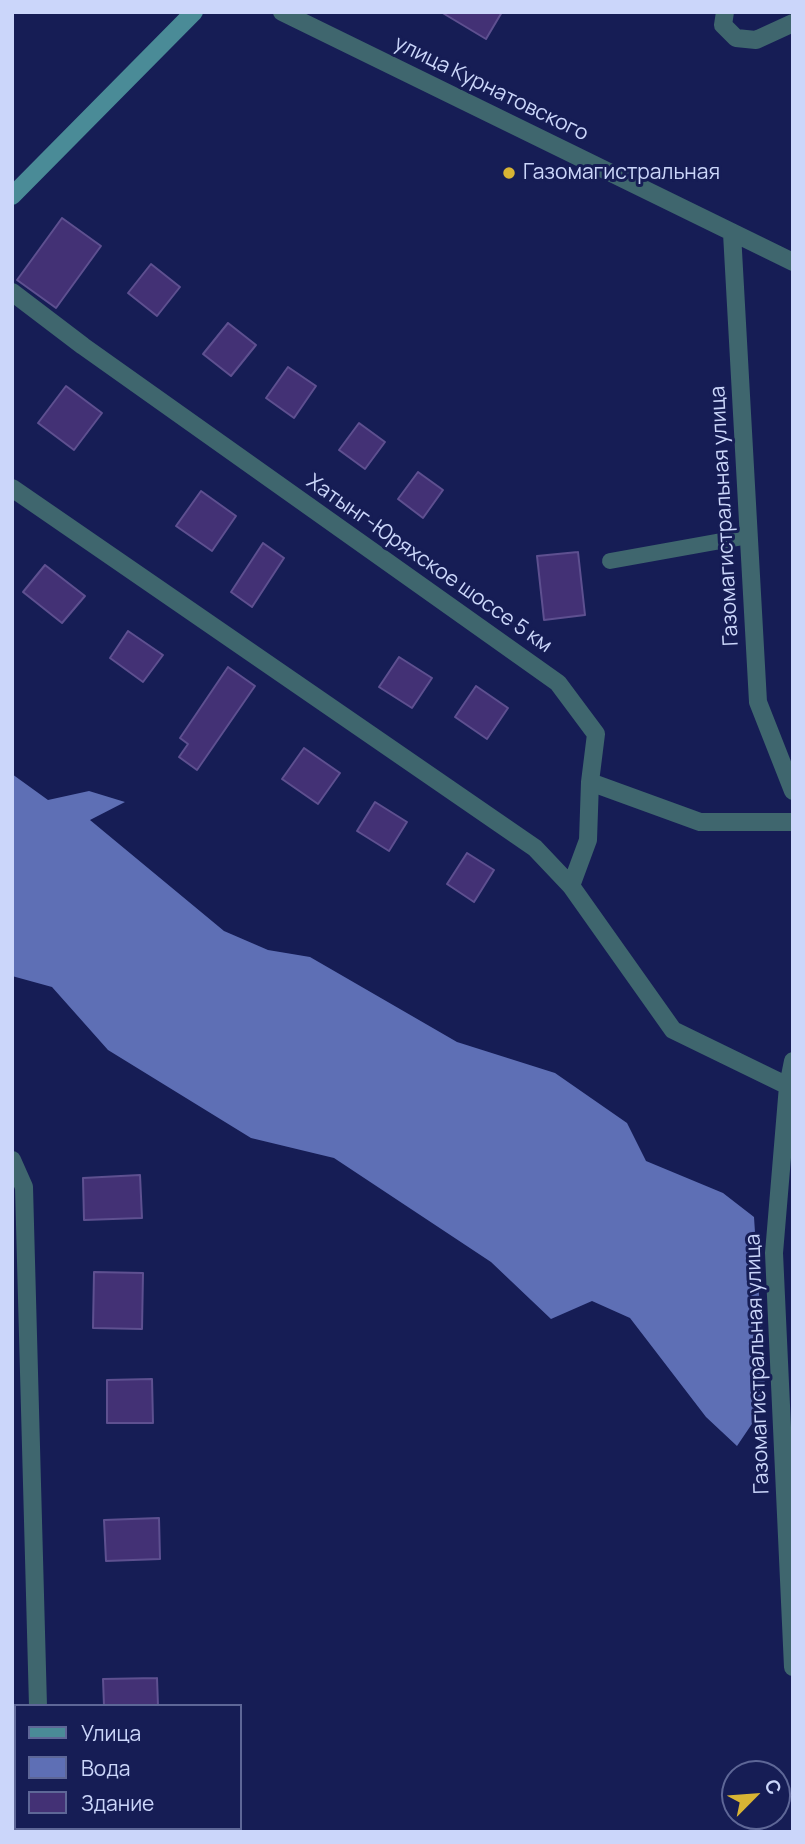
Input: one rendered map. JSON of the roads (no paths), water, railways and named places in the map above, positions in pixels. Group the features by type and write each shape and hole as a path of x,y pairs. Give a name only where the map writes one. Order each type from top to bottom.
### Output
{"main road":[{"path":"12,196 194,12"}],"street":[{"name":"улица Курнатовского","path":"282,12 793,262"},
{"path":"724,12 723,25 736,38 755,40 793,23"},
{"name":"Газомагистральная улица","path":"732,233 758,702 793,791"},
{"name":"Хатынг-Юряхское шоссе 5 км","path":"12,292 94,355 558,683 596,734 590,782 588,840 571,886"},
{"path":"12,488 535,848 571,886 673,1030 788,1086"},
{"path":"590,782 700,822 793,822"},
{"name":"Газомагистральная улица","path":"793,1061 788,1086 774,1253 793,1667"},
{"path":"12,1160 24,1187 38,1704"}],"lane":[{"path":"610,561 749,536"}],"water":[{"path":"12,774 48,800 89,791 125,802 90,820 224,931 268,950 310,957 457,1042 555,1073 627,1123 646,1161 723,1193 754,1217 766,1403 737,1446 706,1417 630,1318 592,1301 551,1319 491,1262 334,1158 251,1138 108,1050 52,987 12,976"}],"place":[{"name":"Газомагистральная","path":"509,173"}]}
